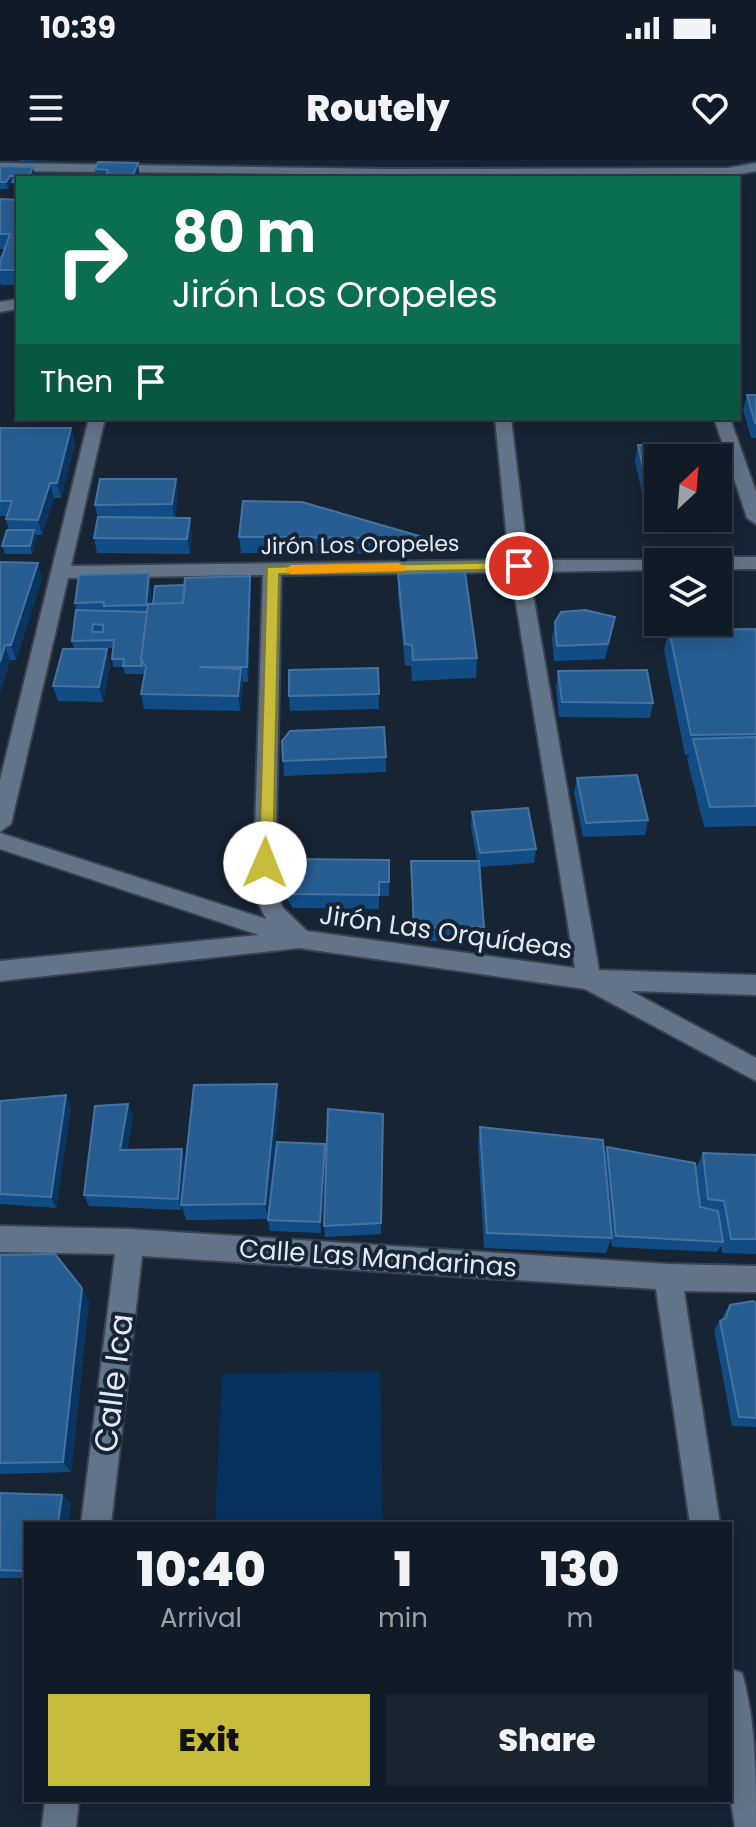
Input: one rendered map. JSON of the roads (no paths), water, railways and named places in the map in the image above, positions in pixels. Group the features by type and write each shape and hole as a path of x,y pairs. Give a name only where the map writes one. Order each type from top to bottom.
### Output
{"street":[{"path":"0,167 70,164 158,173 243,165 387,170 728,172"},
{"path":"708,176 756,167"},
{"path":"0,824 97,420"},
{"path":"503,420 519,566 589,980 756,1070"},
{"path":"723,420 756,518"},
{"path":"732,563 756,563"},
{"name":"Jirón Los Oropeles","path":"62,572 644,564"},
{"path":"272,570 264,892 275,914 303,940"},
{"name":"Jirón Las Orquídeas","path":"0,841 303,940 589,980 756,985"},
{"path":"0,971 303,940"},
{"path":"713,985 756,1003"},
{"name":"Calle Las Mandarinas","path":"0,1239 130,1242 668,1277 756,1279"},
{"name":"Calle Ica","path":"96,1522 130,1242"},
{"path":"668,1277 705,1522"},
{"path":"732,1698 752,1827"},
{"path":"59,1827 62,1802"}]}
